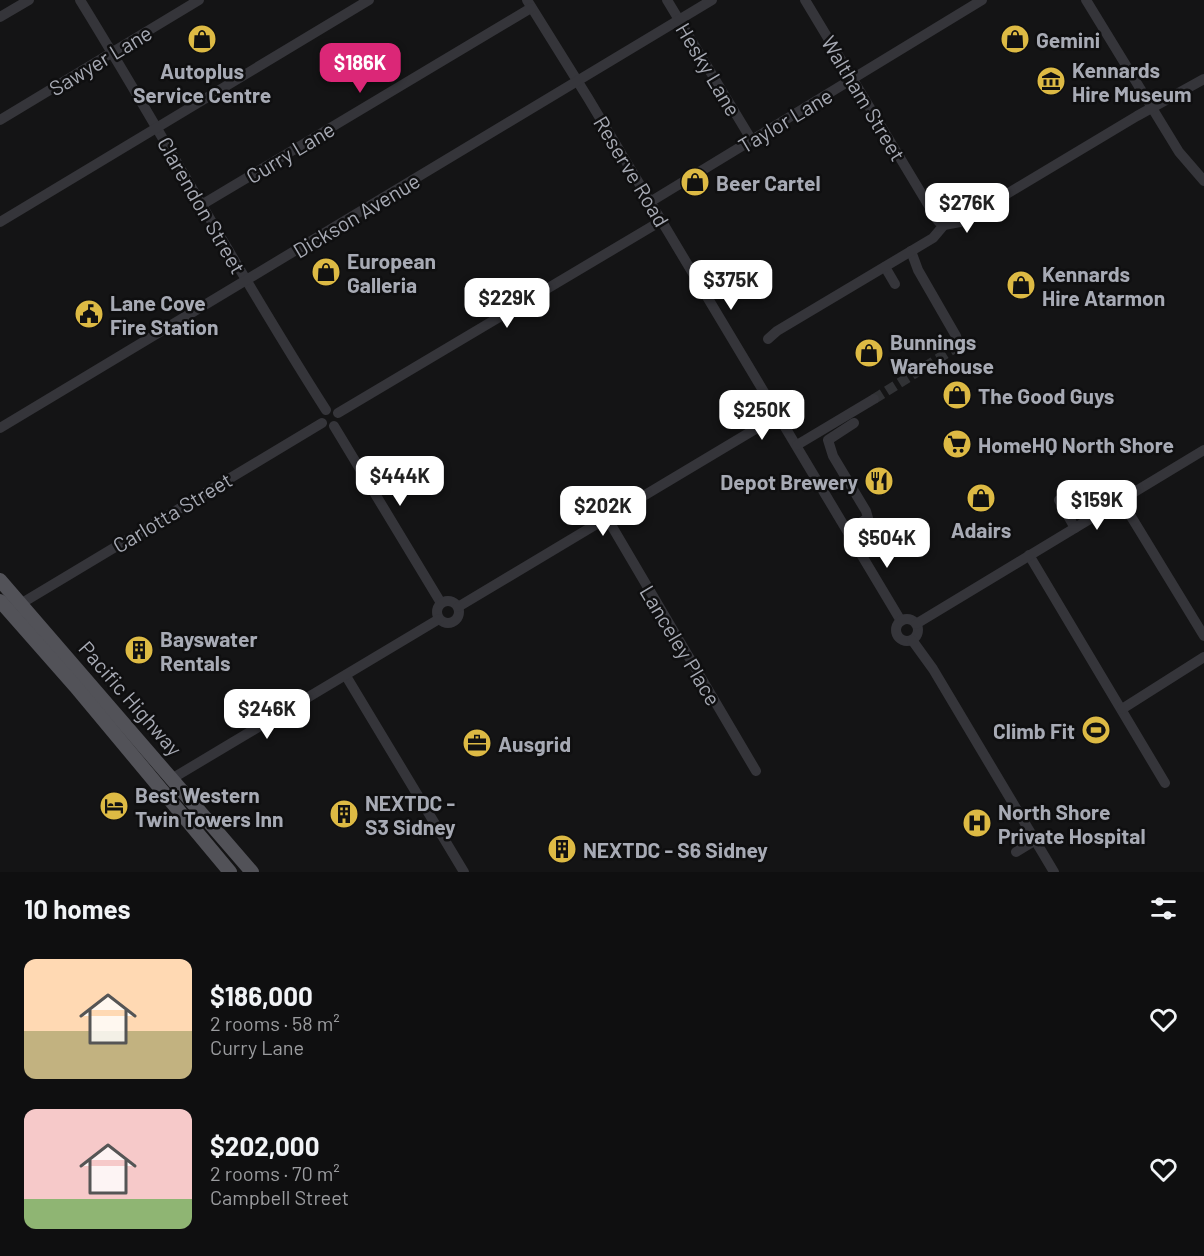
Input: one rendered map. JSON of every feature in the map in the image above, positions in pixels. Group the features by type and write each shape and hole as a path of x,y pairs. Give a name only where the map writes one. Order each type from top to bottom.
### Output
{"main road":[{"name":"Pacific Highway","path":"0,580 252,872"},
{"name":"Pacific Highway","path":"0,601 82,693 231,872"},
{"path":"159,787 173,778"}],"street":[{"path":"0,16 29,0"},
{"name":"Clarendon Street","path":"80,0 203,204 245,282 326,410"},
{"name":"Sawyer Lane","path":"0,120 199,0"},
{"path":"0,222 369,0"},
{"name":"Hesky Lane","path":"667,0 751,139"},
{"name":"Dickson Avenue","path":"0,428 712,0"},
{"name":"Waltham Street","path":"805,0 938,221 944,225"},
{"name":"Taylor Lane","path":"650,202 751,139 854,80 969,3 982,0"},
{"path":"1090,1 1179,152 1204,181"},
{"name":"Reserve Road","path":"529,4 578,81 901,621"},
{"name":"Curry Lane","path":"203,204 529,4"},
{"path":"768,339 933,238 944,225 960,222 1204,79"},
{"path":"338,413 661,221"},
{"path":"911,251 918,270 956,336"},
{"path":"885,267 895,284"},
{"path":"797,445 874,399"},
{"path":"458,607 797,407"},
{"path":"332,409 338,413 339,419 334,426 327,427 322,423 321,417 326,410 332,409"},
{"name":"Carlotta Street","path":"22,603 322,423"},
{"path":"848,531 868,518 832,456 828,440 854,423"},
{"path":"334,426 441,603"},
{"path":"916,624 1204,450"},
{"path":"1075,528 1059,500 1072,492 1089,519"},
{"path":"1120,500 1204,636"},
{"name":"Lanceley Place","path":"607,518 756,771"},
{"path":"854,542 869,532 877,531"},
{"path":"1029,555 1165,783"},
{"path":"452,602 458,607 459,614 452,622 445,623 439,619 437,612 441,603 452,602"},
{"path":"173,778 439,619"},
{"path":"912,640 899,637 897,627 901,621 908,619 916,624"},
{"path":"912,640 917,634 916,624"},
{"path":"912,640 933,669 1054,872"},
{"path":"1122,709 1204,657"},
{"path":"346,676 464,872"},
{"path":"1016,852 1034,841"}],"tunnel":[{"path":"874,399 955,348 958,343 956,336"}],"place":[{"name":"Autoplus Service Centre","path":"202,39"},
{"name":"Gemini","path":"1015,39"},
{"name":"Kennards Hire Museum","path":"1051,81"},
{"name":"Beer Cartel","path":"695,182"},
{"name":"European Galleria","path":"326,272"},
{"name":"Kennards Hire Atarmon","path":"1021,285"},
{"name":"Lane Cove Fire Station","path":"89,314"},
{"name":"Bunnings Warehouse","path":"869,353"},
{"name":"The Good Guys","path":"957,395"},
{"name":"HomeHQ North Shore","path":"957,444"},
{"name":"Depot Brewery","path":"879,481"},
{"name":"Adairs","path":"981,498"},
{"name":"Bayswater Rentals","path":"139,650"},
{"name":"Climb Fit","path":"1096,730"},
{"name":"Ausgrid","path":"477,743"},
{"name":"Best Western Twin Towers Inn","path":"114,806"},
{"name":"NEXTDC - S3 Sidney","path":"344,814"},
{"name":"North Shore Private Hospital","path":"977,823"},
{"name":"NEXTDC - S6 Sidney","path":"562,849"}]}
